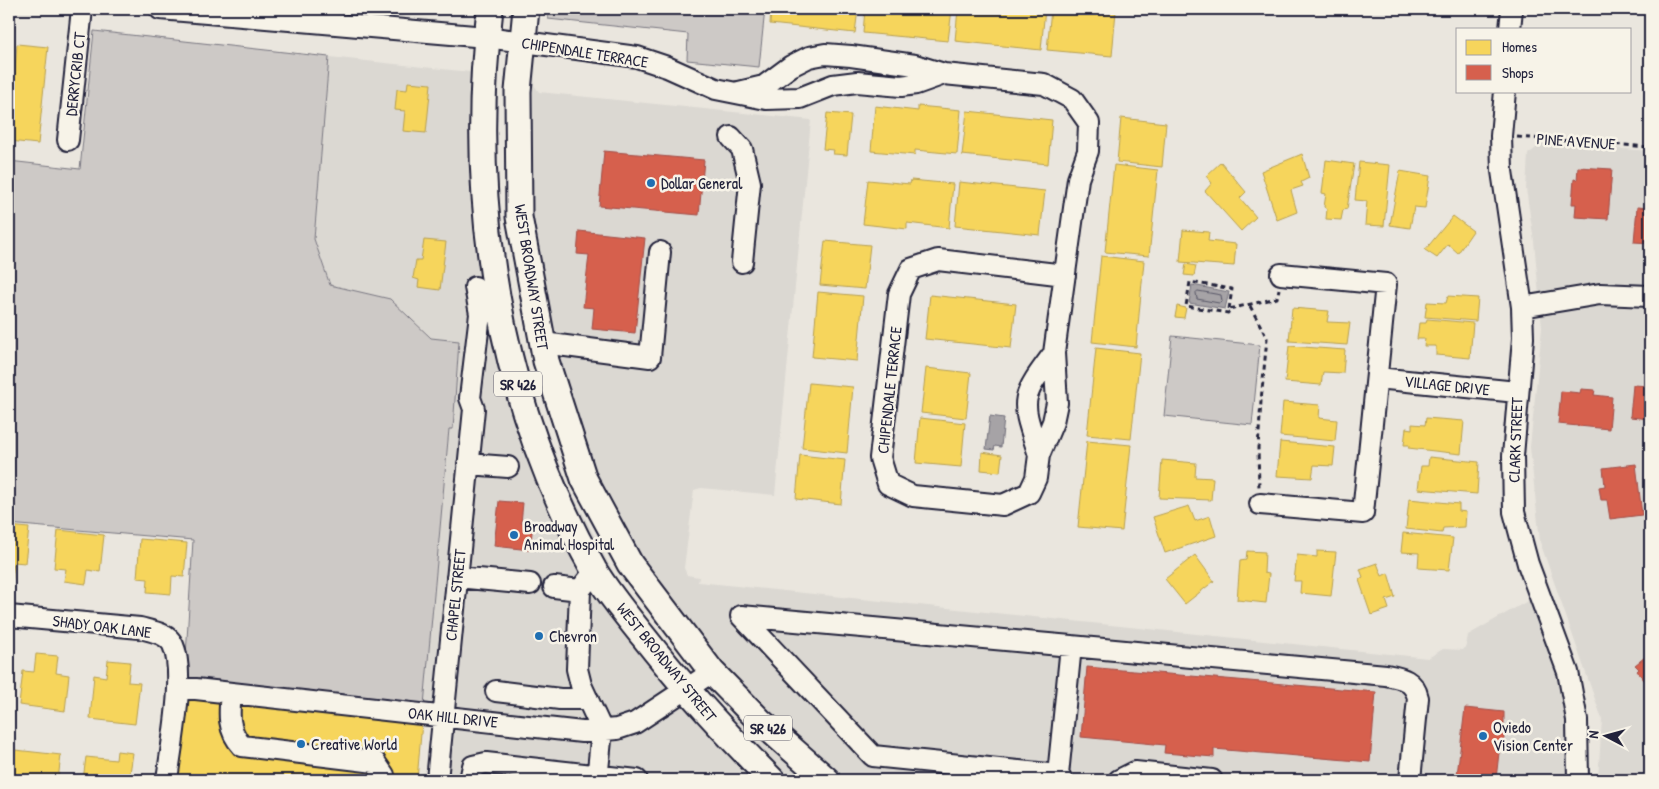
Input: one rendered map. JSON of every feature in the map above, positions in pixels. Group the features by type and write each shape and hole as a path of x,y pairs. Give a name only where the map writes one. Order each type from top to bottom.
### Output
{"main road":[{"name":"WEST BROADWAY STREET","path":"490,9 486,37 484,165 496,287 507,348 543,466 588,580 685,688 772,780"},
{"name":"WEST BROADWAY STREET","path":"526,9 518,91 519,217 546,360 584,479 630,564 712,672 759,720 826,780"}],"street":[{"name":"DERRYCRIB CT","path":"68,140 82,9"},
{"path":"160,9 486,37"},
{"path":"1510,28 1512,9"},
{"name":"CHIPENDALE TERRACE","path":"486,37 637,57 668,67 716,89 788,100 833,86 856,82 901,86 916,84 944,74"},
{"path":"826,54 833,86"},
{"name":"CHIPENDALE TERRACE","path":"739,92 764,86 781,73 809,57 826,54 916,65 944,74 1044,84 1072,100 1089,124 1088,151 1078,179 1066,275 1054,353 1057,403 1053,422 1039,455 1036,478 1029,492 1003,505 913,496 888,484 880,458 899,294 911,269 938,260 1066,275"},
{"path":"781,73 788,100"},
{"name":"CLARK STREET","path":"1505,92 1501,136 1506,207 1522,306 1523,338 1513,456 1514,512 1528,564 1568,672 1577,720 1578,780"},
{"path":"731,138 742,150 750,184 742,262"},
{"path":"543,343 650,357 660,252"},
{"path":"1260,504 1363,513 1386,284 1281,274"},
{"name":"CHAPEL STREET","path":"437,780 474,409 470,398 480,314 475,287"},
{"path":"1522,306 1600,294 1650,296"},
{"name":"CHIPENDALE TERRACE","path":"1039,455 1025,412 1025,397 1033,381 1054,353"},
{"name":"VILLAGE DRIVE","path":"1377,378 1517,392"},
{"path":"468,464 508,467"},
{"path":"457,577 530,584"},
{"path":"554,587 588,580 577,670 581,685 602,730 598,778"},
{"name":"SHADY OAK LANE","path":"9,616 140,628 158,632 173,643 178,663 178,687 167,780"},
{"path":"1071,646 1060,778 873,756 741,616 1071,646 1386,675 1406,679 1416,689 1418,698 1410,780"},
{"name":"OAK HILL DRIVE","path":"178,687 582,732 617,729 635,723 685,688 712,672"},
{"path":"496,691 560,699 588,699"},
{"path":"231,693 228,718 235,739 242,746 374,762 384,775 383,780"},
{"path":"470,780 474,766 486,763 598,778 638,780"},
{"path":"1119,780 1134,772 1212,780"}],"path":[{"name":"PINE AVENUE","path":"1501,136 1650,147"},
{"path":"1228,308 1250,306 1277,298 1281,274"},
{"path":"1190,282 1232,289 1228,308 1228,313 1186,306 1190,282"},
{"path":"1250,306 1267,338 1258,448 1260,504"}],"shaded area":[{"path":"402,9 475,9 475,13"},
{"path":"549,9 765,9 759,67 687,60 688,34 548,19"},
{"path":"9,18 15,18 9,73"},
{"path":"94,31 329,57 314,239 330,285 390,299 431,338 459,341 453,429 449,429 424,705 187,679 186,656 193,540 9,524 9,161 80,169"},
{"path":"519,49 537,52 534,85 539,92 811,120 775,495 701,488 694,490 684,568 687,575 699,577 698,582 1428,658 1443,649 1463,650 1466,646 1468,635 1531,599 1559,673 1568,721 1569,780 840,780 766,714 629,563 539,345"},
{"path":"329,57 498,75 496,168 500,233 508,292 520,348 540,416 566,481 612,570 648,628 690,682 630,715 614,721 582,723 453,709 484,402 465,400 434,707 424,705 449,429 453,429 459,341 431,338 390,299 330,285 314,239"},
{"path":"1543,143 1650,151 1650,780 1598,780 1602,719 1540,542 1530,447 1542,328 1534,241 1526,189 1528,154"},
{"path":"1172,336 1260,345 1252,425 1164,416"},
{"path":"700,696 759,780 447,780 452,726 640,730"},
{"path":"730,712 753,727 813,780 785,780 749,745"}],"water":[{"path":"1192,285 1229,292 1225,309 1189,303"},
{"path":"990,416 1004,418 1001,447 995,446 994,450 986,449"}],"building: Homes":[{"path":"771,9 858,9 855,33 770,24"},
{"path":"865,9 952,9 948,41 863,33"},
{"path":"958,9 1045,9 1041,50 955,41"},
{"path":"1051,9 1116,11 1112,56 1047,50"},
{"path":"17,44 48,47 38,144 9,141"},
{"path":"408,82 431,84 426,133 403,131 405,111 395,110 397,89 407,90"},
{"path":"875,106 918,111 918,106 961,110 957,154 915,150 915,155 871,151"},
{"path":"967,111 1052,120 1048,164 962,155"},
{"path":"827,113 851,115 847,155 833,154 834,150 823,149"},
{"path":"1121,118 1166,123 1162,167 1117,162"},
{"path":"1302,154 1309,178 1301,182 1303,186 1291,190 1297,212 1277,220 1261,171"},
{"path":"1326,160 1354,164 1347,209 1343,210 1341,220 1326,219 1327,209 1324,207 1326,194 1322,193"},
{"path":"1221,162 1246,192 1240,198 1256,217 1241,231 1205,191 1212,183 1206,176"},
{"path":"1359,162 1390,165 1384,226 1365,225 1367,201 1355,200"},
{"path":"1114,165 1158,170 1149,256 1105,252"},
{"path":"1400,171 1430,176 1425,208 1414,207 1410,228 1390,225"},
{"path":"868,180 910,184 911,180 953,184 949,228 907,223 907,229 863,224"},
{"path":"959,182 1045,191 1040,235 955,226"},
{"path":"1453,216 1473,231 1458,253 1448,244 1437,258 1425,250"},
{"path":"1183,230 1209,232 1208,241 1236,244 1234,266 1180,262"},
{"path":"424,240 446,242 440,290 418,287 419,280 413,278 416,260 421,260"},
{"path":"825,241 870,245 865,289 820,285"},
{"path":"1101,256 1144,261 1136,347 1092,342"},
{"path":"1186,264 1196,266 1194,276 1184,275"},
{"path":"818,292 863,296 857,361 812,357"},
{"path":"930,295 1016,304 1011,348 925,339"},
{"path":"1448,296 1478,298 1476,321 1425,317 1427,302 1446,303"},
{"path":"1177,306 1186,308 1184,318 1175,317"},
{"path":"1292,308 1329,311 1327,322 1350,323 1347,345 1289,341"},
{"path":"1427,319 1473,323 1470,358 1436,355 1436,346 1424,346 1425,339 1417,339 1419,323 1426,323"},
{"path":"1289,346 1345,350 1343,373 1323,372 1321,385 1285,382"},
{"path":"1096,348 1140,353 1131,439 1087,435"},
{"path":"926,368 971,373 966,418 921,413"},
{"path":"809,383 853,387 847,453 802,448"},
{"path":"1283,402 1320,405 1319,418 1337,420 1335,441 1280,436"},
{"path":"920,418 965,423 961,467 916,463"},
{"path":"1426,418 1464,421 1461,454 1408,448 1409,445 1404,445 1406,428 1412,429 1412,424 1425,425"},
{"path":"1087,441 1131,445 1122,531 1078,527"},
{"path":"1280,442 1335,447 1333,466 1314,465 1312,478 1277,476"},
{"path":"982,452 1002,455 1000,472 981,470"},
{"path":"800,455 845,460 841,504 796,499"},
{"path":"1429,457 1479,462 1477,494 1418,489 1421,466 1428,466"},
{"path":"1162,460 1196,463 1195,477 1213,478 1211,500 1159,498"},
{"path":"1409,499 1459,504 1459,511 1466,512 1465,527 1443,528 1442,533 1406,529"},
{"path":"1189,506 1195,521 1210,516 1216,536 1165,553 1153,517"},
{"path":"9,526 29,528 25,563 14,562 12,579 9,578"},
{"path":"58,530 104,535 100,572 88,570 86,584 64,581 66,569 54,568"},
{"path":"1403,533 1453,538 1449,570 1418,568 1419,553 1401,552"},
{"path":"140,539 187,543 184,577 172,576 171,594 147,592 148,579 137,578"},
{"path":"1247,551 1265,552 1264,573 1269,574 1266,603 1237,600 1240,561 1246,560"},
{"path":"1317,551 1336,552 1331,596 1300,593 1301,581 1294,581 1297,555 1317,557"},
{"path":"1195,555 1214,581 1185,604 1165,579"},
{"path":"1377,563 1382,576 1388,573 1395,597 1386,600 1389,609 1371,615 1359,580 1363,577 1360,569"},
{"path":"36,654 58,656 56,673 69,675 65,711 19,705 23,671 34,672"},
{"path":"108,660 130,662 128,682 140,683 135,724 90,719 94,675 106,677"},
{"name":"Creative World","path":"186,696 422,722 417,780 177,780"},
{"path":"15,750 61,755 58,780 12,780"},
{"path":"117,751 133,753 129,780 83,780 86,757 116,760"}],"building: Shops":[{"name":"Dollar General","path":"604,151 704,160 699,215 599,206"},
{"path":"1578,167 1612,169 1608,219 1575,217 1576,204 1572,204 1574,179 1577,180"},
{"path":"1637,207 1650,208 1650,243 1634,242"},
{"path":"579,231 645,238 635,333 592,329 594,308 583,307 589,255 577,254"},
{"path":"1633,385 1650,386 1650,419 1630,417"},
{"path":"1581,389 1595,390 1594,395 1612,397 1609,429 1558,424 1561,391 1580,393"},
{"path":"1636,464 1642,515 1610,519 1607,500 1601,500 1599,487 1605,486 1603,468"},
{"name":"Broadway Animal Hospital","path":"499,501 523,503 521,523 533,524 530,550 494,546"},
{"path":"1650,653 1650,694 1646,689 1649,686 1637,671 1639,669 1635,665"},
{"path":"1087,667 1376,692 1370,762 1214,749 1214,757 1164,753 1165,745 1081,737"},
{"name":"Oviedo Vision Center","path":"1465,708 1504,712 1504,745 1500,744 1496,779 1457,775"}],"place":[{"name":"Dollar General","path":"651,183"},
{"name":"Broadway Animal Hospital","path":"514,535"},
{"name":"Chevron","path":"539,636"},
{"name":"Oviedo Vision Center","path":"1483,736"},
{"name":"Creative World","path":"301,744"}]}
